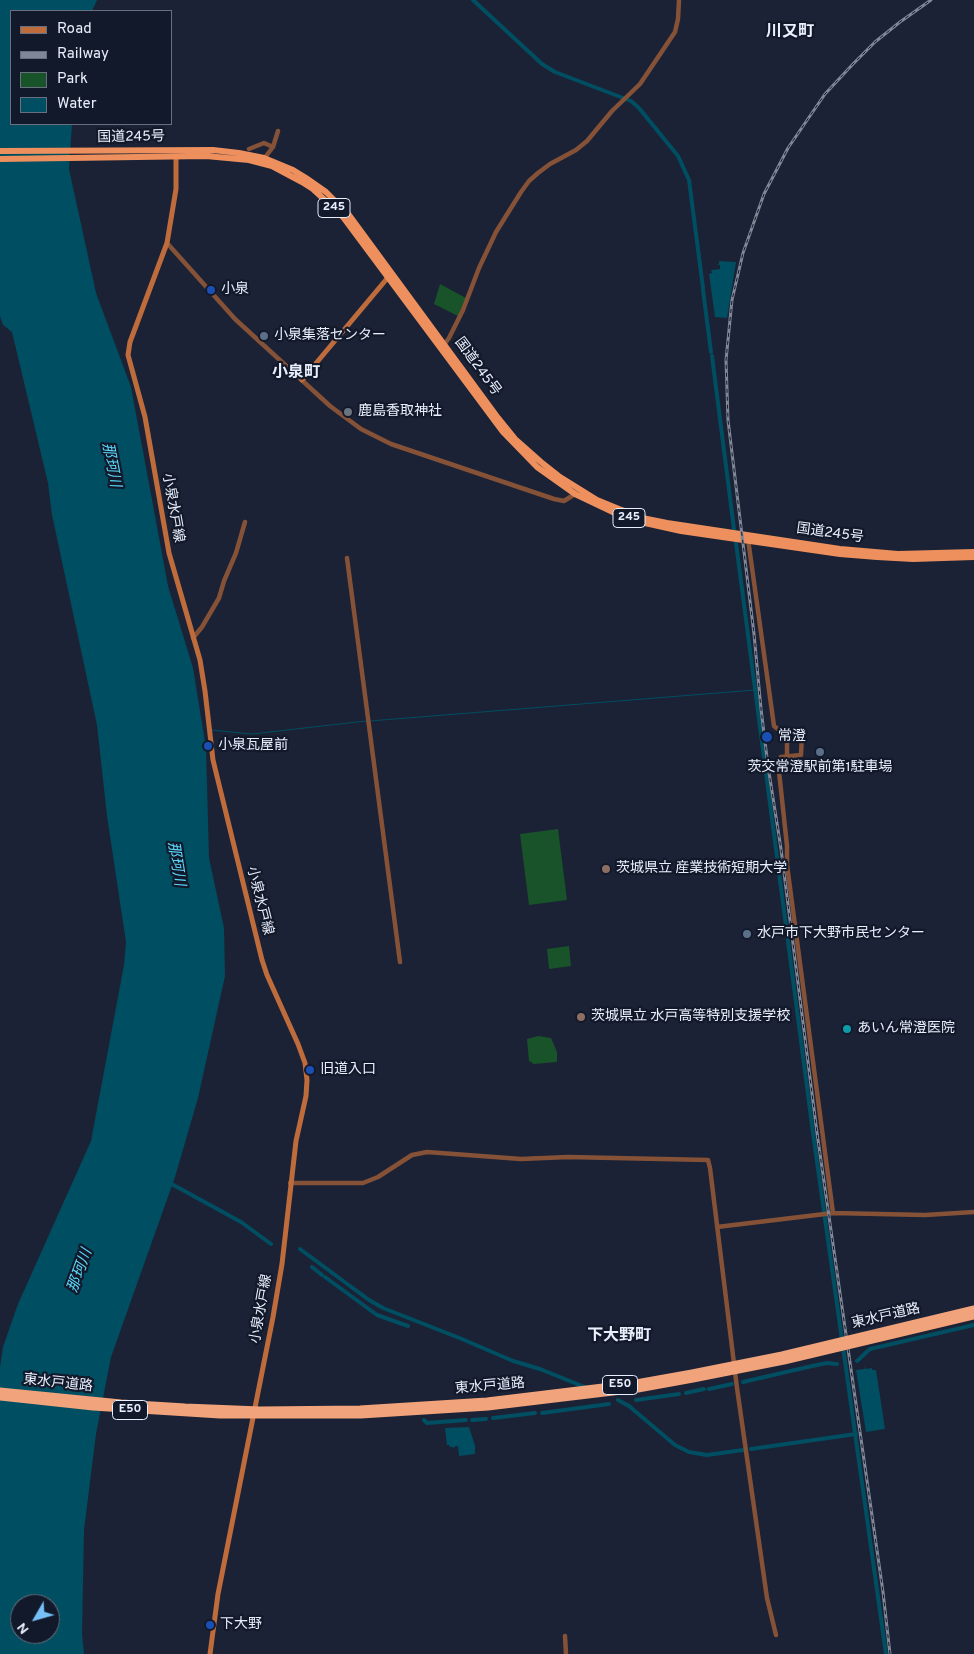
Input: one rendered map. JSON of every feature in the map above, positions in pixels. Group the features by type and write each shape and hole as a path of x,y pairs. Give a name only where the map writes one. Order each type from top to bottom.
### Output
{"highway":[{"name":"国道245号","path":"0,159 213,150 239,153 294,170 316,184 330,196 354,222 390,275 515,438 577,492 647,519 840,554 920,559 974,557"},
{"name":"国道245号","path":"0,152 153,153 176,157 222,157 262,160"},
{"name":"国道245号","path":"748,538 876,553 974,552"},
{"name":"東水戸道路","path":"0,1391 112,1402 228,1409 360,1409 478,1401 553,1394 692,1373 782,1355 974,1309"},
{"name":"東水戸道路","path":"0,1397 93,1407 220,1416 360,1415 479,1408 638,1389 693,1379 974,1316"}],"main road":[{"name":"小泉水戸線","path":"176,157 176,189 167,243 132,337 128,355 145,417 169,553 204,677 213,760 262,960 298,1044 307,1072 306,1096 296,1141 283,1254 273,1317 219,1585 210,1654"},
{"path":"302,380 390,275"}],"street":[{"path":"443,346 463,310 479,268 496,232 529,181 550,164 576,150 587,141 640,84 675,32 679,0"},
{"path":"262,160 273,147 278,131"},
{"path":"249,148 264,143 273,147"},
{"path":"167,243 236,319 347,420 391,444 554,499 564,501 577,492"},
{"path":"193,638 202,627 219,598 236,553 245,522"},
{"path":"748,538 774,726 779,730 800,730 803,741 801,755 781,757 778,762 787,846 787,865 833,1213"},
{"path":"348,558 400,962"},
{"path":"787,730 787,756"},
{"path":"290,1183 362,1183 378,1177 412,1155 427,1152 521,1159 568,1157 708,1160 737,1388 767,1598 776,1635"},
{"path":"718,1227 833,1213 924,1215 974,1212"},
{"path":"565,1636 566,1654"}],"green space":[{"path":"440,284 466,298 458,316 434,304"},
{"path":"558,829 567,900 529,905 520,834"},
{"path":"569,946 571,966 549,969 547,949"},
{"path":"538,1036 551,1038 557,1052 557,1062 534,1064 529,1061 527,1039"}],"water":[{"name":"那珂川","path":"0,0 97,0 92,10 10,10 10,125 72,125 69,169 96,293 131,387 168,586 193,668 206,748 209,858 224,928 225,976 198,1098 175,1177 111,1357 96,1434 84,1530 82,1634 84,1654 0,1654 0,1367 3,1347 18,1304 91,1141 124,965 126,942 107,816 97,725 52,515 48,483 12,332 3,325 0,316"},
{"path":"719,261 736,262 727,318 715,317 709,274 712,273 711,270 720,269 720,265 717,265"},
{"path":"864,1366 865,1369 872,1368 872,1370 876,1370 885,1429 866,1432 856,1370 864,1369"},
{"path":"469,1427 475,1446 475,1454 459,1456 458,1446 454,1447 453,1450 453,1447 447,1445 445,1428"}],"waterway":[{"path":"473,0 542,64 555,72 631,101 639,108 678,156 689,180 703,288"},
{"path":"703,290 711,352"},
{"path":"712,356 734,529"},
{"path":"736,543 813,1133 886,1654"},
{"path":"370,721 755,690"},
{"path":"211,730 252,734 366,721"},
{"path":"168,1182 241,1222 271,1244"},
{"path":"300,1249 369,1300 383,1308 513,1361 540,1369 587,1388"},
{"path":"312,1267 322,1275"},
{"path":"325,1277 377,1315 408,1326"},
{"path":"857,1361 870,1349 974,1325"},
{"path":"743,1382 827,1363 837,1364"},
{"path":"709,1389 732,1384"},
{"path":"686,1393 704,1389"},
{"path":"636,1400 679,1394"},
{"path":"618,1400 629,1406 675,1445 689,1452 707,1455 743,1450"},
{"path":"542,1413 609,1404"},
{"path":"493,1418 535,1413"},
{"path":"472,1420 486,1419"},
{"path":"424,1420 427,1423 466,1420"},
{"path":"751,1449 856,1434"}],"railway":[{"path":"890,1654 883,1592 817,1133 781,849 768,766 728,420 726,360 732,300 743,253 764,194 788,148 825,94 853,64 875,42 931,0"}],"place":[{"name":"小泉","path":"211,290"},
{"name":"小泉集落センター","path":"264,336"},
{"name":"鹿島香取神社","path":"348,412"},
{"name":"常澄","path":"767,737"},
{"name":"小泉瓦屋前","path":"208,746"},
{"name":"茨交常澄駅前第1駐車場","path":"820,752"},
{"name":"茨城県立 産業技術短期大学","path":"606,869"},
{"name":"水戸市下大野市民センター","path":"747,934"},
{"name":"茨城県立 水戸高等特別支援学校","path":"581,1017"},
{"name":"あいん常澄医院","path":"847,1029"},
{"name":"旧道入口","path":"310,1070"},
{"name":"下大野","path":"210,1625"}],"district":[{"name":"川又町","path":"790,33"},
{"name":"小泉町","path":"296,374"},
{"name":"下大野町","path":"619,1337"}]}
